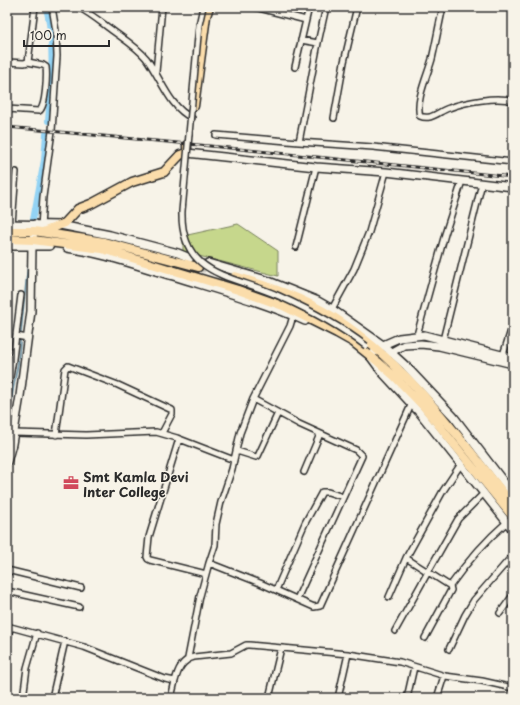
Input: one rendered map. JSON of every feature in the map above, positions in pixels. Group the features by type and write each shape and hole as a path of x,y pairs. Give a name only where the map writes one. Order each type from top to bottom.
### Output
{"main road":[{"path":"204,7 206,16"},
{"path":"187,153 206,16 209,7"},
{"path":"7,239 60,225 67,221 78,209 91,204 132,182 164,172 180,155 187,153 316,167 386,172 513,187"},
{"path":"10,224 102,249 238,290 283,306 353,342 388,354 406,366 454,417 510,485 513,494"},
{"path":"60,225 110,235 178,253 190,258"},
{"path":"7,231 37,232 104,242 198,267"},
{"path":"7,246 37,232"},
{"path":"37,232 70,248 105,256 248,299 325,330 337,333"},
{"path":"7,462 14,433 20,396 21,336 31,311 37,232"},
{"path":"208,263 266,280 332,308 376,351 378,362 424,407 510,519 513,530"},
{"path":"235,276 282,291 332,316 369,341 376,351 381,371 412,404 484,493 510,519"},
{"path":"376,351 399,338 424,335 513,358"},
{"path":"432,345 433,337"},
{"path":"378,362 388,354 404,345 413,344 432,345 513,364"},
{"path":"388,354 431,402 513,506"}],"street":[{"path":"28,62 35,7"},
{"path":"37,232 52,131 57,56 56,31 52,7"},
{"path":"78,7 136,48 156,72 176,106 182,113 192,118"},
{"path":"156,72 162,7"},
{"path":"204,7 199,24 182,211 183,233 187,244 195,256 213,272 277,295 302,306 334,324 366,346 376,351"},
{"path":"255,7 306,20"},
{"path":"295,66 309,7"},
{"path":"299,142 326,7"},
{"path":"334,118 344,62 357,7"},
{"path":"443,7 432,59 420,102 420,116 424,118 436,115 449,108 483,101 500,99 513,101"},
{"path":"301,40 318,43"},
{"path":"7,62 28,62 46,67 46,84 43,108 39,111 7,109"},
{"path":"216,135 373,147 513,162"},
{"path":"296,247 316,167"},
{"path":"10,224 16,172"},
{"path":"332,308 354,269 369,232 386,172"},
{"path":"418,335 445,234 462,181"},
{"path":"443,340 482,183"},
{"path":"7,395 21,336 21,295"},
{"path":"188,658 206,574 215,544 216,524 221,502 237,451 240,434 253,399 290,326 293,316"},
{"path":"503,355 513,324"},
{"path":"56,435 65,368 68,366 118,385 172,410 172,414 162,433"},
{"path":"253,399 320,434 356,450 362,456 297,599"},
{"path":"209,563 314,607 319,607 412,404"},
{"path":"237,451 252,456 258,456 278,413"},
{"path":"14,433 56,435 130,432 162,433 179,438 234,460"},
{"path":"304,472 320,434"},
{"path":"179,438 149,537 147,557 150,560 206,574"},
{"path":"389,597 406,558 443,491 461,464"},
{"path":"276,590 306,523 322,492 328,492 343,497"},
{"path":"395,631 458,519 484,493"},
{"path":"425,638 451,590 450,586 478,550 510,519"},
{"path":"449,649 474,600 513,555"},
{"path":"406,558 450,586"},
{"path":"7,570 81,588"},
{"path":"7,591 79,607"},
{"path":"500,613 513,596"},
{"path":"7,646 9,626 84,647 165,679 175,681"},
{"path":"23,698 27,668 37,634"},
{"path":"52,698 65,641"},
{"path":"171,698 175,681 184,662 188,658 194,656 231,653 246,645 348,654 400,662 444,676 513,688"},
{"path":"269,698 281,648"},
{"path":"338,698 348,654"},
{"path":"407,698 414,666"},
{"path":"437,698 444,676"}],"green space":[{"path":"238,224 278,251 278,276 183,252 183,236"}],"waterway":[{"path":"46,7 51,35 51,78 48,121"},
{"path":"33,220 44,160 46,134"},
{"path":"7,423 18,363 28,262"}],"tunnel":[{"path":"198,267 235,276"}],"railway":[{"path":"7,127 513,177"}],"place":[{"name":"Smt Kamla Devi Inter College","path":"71,483"}]}
